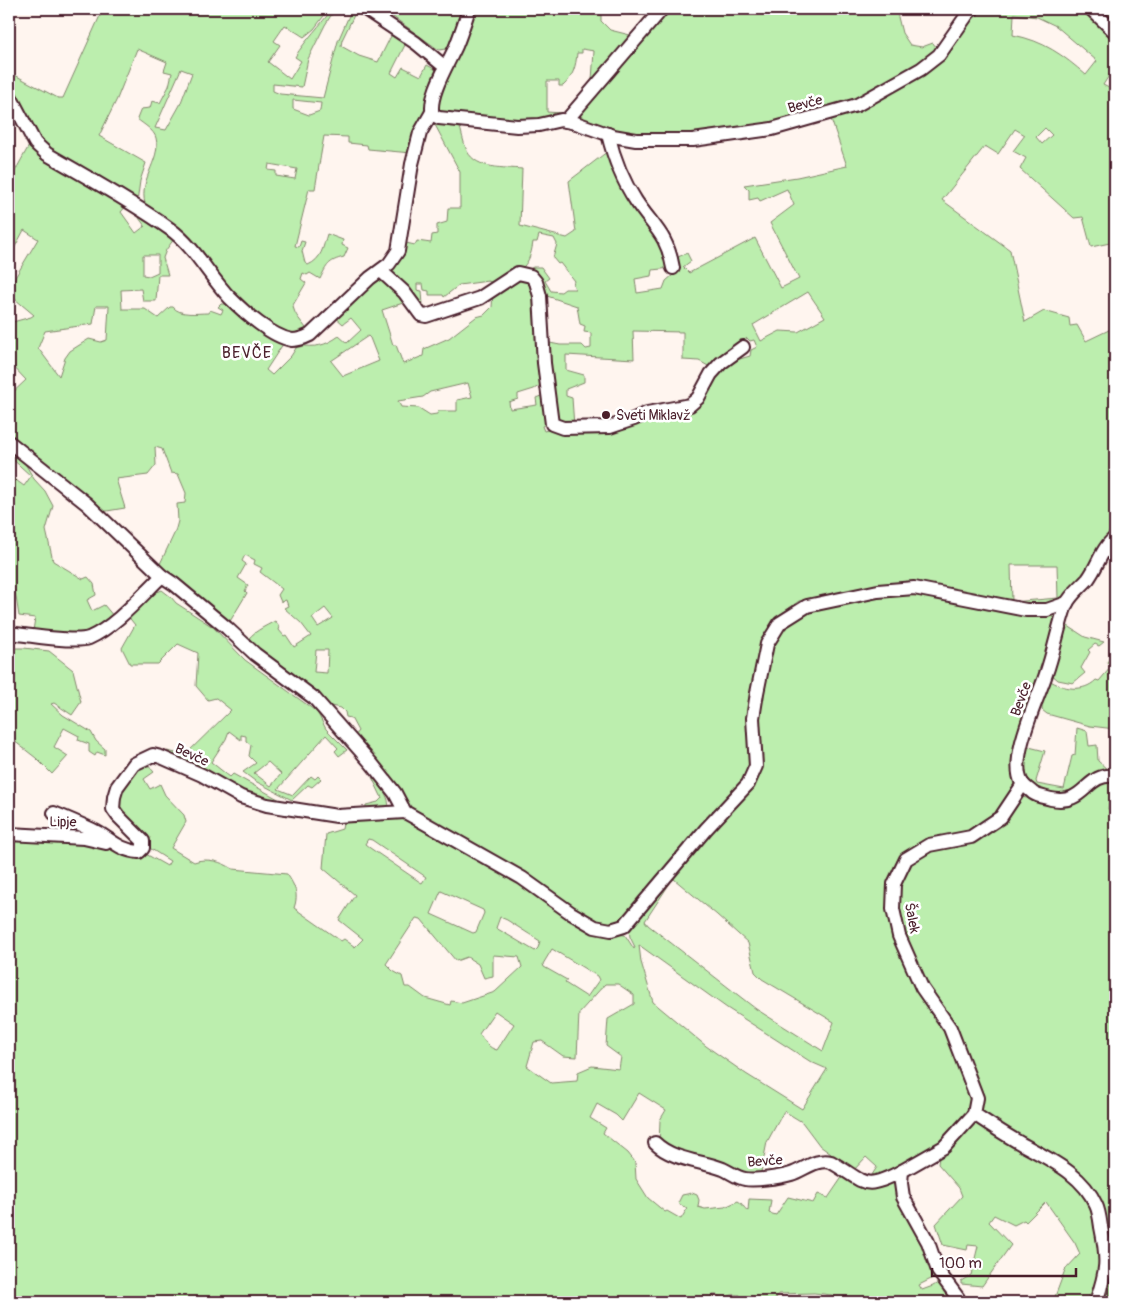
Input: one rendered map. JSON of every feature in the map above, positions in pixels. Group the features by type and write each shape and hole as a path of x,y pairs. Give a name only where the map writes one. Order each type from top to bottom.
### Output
{"street":[{"path":"365,9 395,28 445,67"},
{"path":"9,94 35,143 47,154 171,230 200,260 230,298 260,324 286,338 302,339 310,335 341,304 389,264 398,250 412,164 420,133 432,112 431,106 445,67 456,46 469,9"},
{"path":"566,121 662,9"},
{"name":"Bevče","path":"432,112 433,115 439,118 517,126 539,125 561,120 636,140 692,140 772,129 857,105 921,69 939,55 973,9"},
{"path":"1091,9 1115,32"},
{"path":"608,134 613,157 621,176 636,202 664,237 670,252 673,268"},
{"path":"380,271 404,292 422,315 426,316 480,298 518,273 531,276 536,282 540,296 544,363 552,424 563,428 610,427 647,413 690,406 698,398 711,374 721,363 743,347"},
{"path":"9,442 87,504 162,576 227,628 255,654 314,698 372,764 395,793 405,812 522,878 595,927 611,930 624,926 706,829 748,784 756,766 753,718 757,693 767,644 780,623 807,606 878,591 914,588 1026,610 1047,610 1067,603"},
{"name":"Bevče","path":"1023,784 1019,765 1021,743 1047,673 1067,603 1089,577 1115,538"},
{"path":"9,633 50,638 87,638 106,628 162,576"},
{"name":"Bevče","path":"54,812 99,833 116,845 138,852 143,848 143,842 113,809 114,798 117,787 134,764 153,755 202,775 241,797 267,805 337,816 405,812"},
{"path":"1023,784 1039,796 1054,799 1070,799 1079,795 1090,784 1101,777 1115,776"},
{"name":"Šalek","path":"974,1114 977,1098 950,1028 922,988 899,936 893,909 894,884 906,859 929,845 971,837 1001,817 1023,784"},
{"name":"Lipje","path":"9,834 84,838 116,845"},
{"path":"958,1298 938,1271 928,1242 903,1197 900,1183 902,1171 944,1147 974,1114 1062,1167 1080,1181 1097,1205 1107,1260 1105,1276 1096,1302"},
{"name":"Bevče","path":"655,1144 682,1157 722,1169 744,1179 791,1174 826,1160 850,1172 862,1182 868,1183 884,1180 902,1171"}],"green space":[{"path":"103,9 329,9 314,29 304,37 285,25 274,41 280,45 268,62 290,79 301,61 295,57 332,9 335,9 308,59 302,87 273,84 273,91 280,94 323,98 338,41 351,11 348,9 357,9 341,46 359,56 378,62 393,32 407,41 391,73 397,77 403,67 421,76 427,65 438,71 411,153 368,149 367,145 348,143 348,137 324,136 315,189 309,189 295,246 299,247 301,241 305,242 302,251 305,263 308,265 319,256 327,234 343,240 342,245 348,248 344,257 334,260 329,264 320,279 310,273 307,275 303,273 301,279 306,283 293,305 307,330 293,336 255,317 147,210 144,190 157,147 155,135 137,119 141,109 150,108 152,101 160,103 169,86 172,73 164,71 167,62 137,49 117,99 99,136 146,163 140,181 137,203 45,148 9,89 9,72 58,98 63,98","holes":["181,69 192,73 180,105 166,130 155,128","293,100 321,103 320,111 309,115 293,109","269,164 297,169 295,179 276,176 276,171 268,170"]},
{"path":"382,9 462,9 447,49 439,50"},
{"path":"471,9 599,9 601,11 601,21 610,30 630,35 632,38 597,80 592,80 594,51 582,49 582,53 577,53 573,71 563,86 559,86 559,81 547,81 547,112 562,113 561,115 533,123 437,112 436,104"},
{"path":"666,9 896,9 902,33 910,45 922,47 933,43 939,51 858,101 776,123 706,134 640,137 576,119 581,108"},
{"path":"981,9 1083,9 1107,29 1115,39 1115,77 1110,74 1103,85 1115,91 1115,240 1091,247 1083,217 1074,218 1020,169 1026,158 1013,151 1025,135 1015,129 998,154 985,146 942,200 1010,250 1025,322 1044,311 1069,318 1070,326 1077,325 1086,341 1111,329 1115,338 1115,523 1107,535 1093,565 1060,602 1040,607 956,592 842,594 799,601 778,616 765,640 752,770 622,921 602,926 411,811 406,798 353,737 358,731 351,718 346,717 345,712 341,708 330,706 314,690 311,690 284,667 263,655 247,642 263,627 275,621 280,627 279,630 284,636 286,635 294,647 311,636 301,623 284,608 288,606 286,600 281,602 278,595 282,589 260,572 262,568 254,564 255,560 245,555 242,561 246,564 238,578 248,585 245,591 247,593 229,623 159,566 175,532 178,521 177,504 185,503 186,493 178,474 171,473 162,449 155,447 156,465 148,475 116,479 125,508 101,512 9,441 9,396 26,380 9,362 9,323 34,315 9,294 9,286 38,239 24,230 9,258 9,182 31,142 127,205 121,212 136,233 145,226 139,218 141,214 174,239 163,258 168,275 158,275 156,301 143,301 141,289 121,290 122,309 145,309 158,318 170,307 184,313 208,313 210,310 221,314 223,310 218,307 221,304 226,304 284,340 266,370 272,375 291,356 298,345 320,345 339,336 347,343 361,330 351,318 343,324 333,315 381,277 409,301 382,310 393,345 396,345 403,364 423,356 424,349 449,338 476,317 484,315 492,307 493,293 522,276 535,285 544,383 534,389 518,394 518,399 509,402 510,409 537,405 536,398 543,395 549,422 542,426 544,431 571,430 644,416 689,410 726,363 750,356 751,350 757,347 754,340 750,341 747,338 712,368 699,361 683,360 683,332 633,331 634,359 566,355 566,370 584,375 584,382 566,389 566,396 572,398 574,426 554,419 545,342 560,345 582,345 586,349 591,348 591,333 584,332 585,326 580,324 577,306 541,294 526,271 533,267 541,267 549,278 545,281 551,291 561,292 565,289 575,289 574,281 560,263 558,264 553,258 557,244 554,238 539,235 537,242 533,242 529,259 525,265 516,272 493,283 488,281 459,285 444,297 443,295 429,295 429,291 424,290 423,284 417,284 417,290 422,291 423,305 421,307 388,273 401,245 406,243 415,245 417,241 431,243 432,235 437,234 437,225 447,222 448,208 460,208 460,172 434,123 439,121 459,124 467,151 477,162 484,165 522,169 520,226 567,238 576,232 569,181 612,148 632,183 668,236 671,268 652,270 651,276 635,279 637,293 663,289 666,281 674,274 678,257 687,253 691,261 683,267 689,273 755,238 781,288 799,279 770,223 794,205 787,189 760,201 758,198 749,200 749,190 744,185 797,177 847,166 831,119 840,116 938,63 974,15","holes":["1014,14 1037,17 1056,26 1097,61 1086,75 1069,61 1044,45 1013,35","1045,128 1052,135 1042,144 1036,137","143,255 158,255 158,272 149,276 143,275","808,292 825,317 798,332 780,331 761,341 753,325","96,306 109,306 107,340 101,342 89,339 70,351 65,358 59,376 38,348 45,331 93,324","368,336 379,361 343,376 331,361","468,383 472,397 457,400 457,411 438,411 437,414 430,415 419,408 401,407 398,401 423,397 430,392","1011,565 1057,565 1058,598 1012,602","325,608 333,618 318,627 312,618","316,650 328,650 327,673 314,672"]},
{"path":"1099,9 1115,9 1115,27"},
{"path":"9,447 23,460 53,506 46,530 53,561 83,579 88,577 94,584 96,595 87,600 92,611 104,605 114,617 102,626 80,633 33,631 35,618 19,616 15,591 9,591 9,475 24,486 31,476 9,456"},
{"path":"162,590 176,603 213,627 245,660 317,712 326,729 347,750 339,756 335,751 338,748 326,735 278,789 293,795 311,776 315,779 318,776 321,779 312,787 308,785 292,800 255,781 243,772 256,763 249,756 251,745 246,741 246,736 241,735 241,740 229,731 211,762 230,777 233,774 289,805 249,796 167,753 167,751 185,755 231,710 216,698 208,700 196,686 198,653 178,644 158,664 130,664 122,648 135,625 127,615 150,595","holes":["268,762 281,774 271,786 254,773"]},
{"path":"897,594 956,599 1058,612 1060,616 1017,740 1021,797 1059,803 1098,782 1115,780 1115,800 1109,802 1108,809 1115,816 1115,1302 1099,1302 1103,1288 1094,1195 1029,1144 978,1109 947,1141 915,1160 870,1178 877,1167 866,1157 853,1171 829,1158 831,1154 820,1146 802,1122 784,1111 767,1142 760,1177 745,1176 659,1145 660,1120 666,1110 639,1093 622,1121 616,1115 597,1104 590,1118 606,1128 603,1133 628,1153 635,1162 636,1179 648,1198 665,1212 667,1211 681,1219 687,1209 678,1203 682,1195 692,1193 697,1195 699,1200 698,1207 705,1209 725,1207 738,1201 748,1211 749,1199 771,1200 769,1213 776,1215 788,1197 813,1203 818,1194 828,1198 845,1173 861,1185 893,1177 919,1230 937,1276 919,1285 922,1290 941,1281 946,1288 943,1291 947,1296 950,1294 957,1302 831,1302 832,1295 814,1293 778,1294 774,1302 740,1302 740,1295 729,1296 724,1300 717,1295 713,1295 713,1299 716,1302 9,1302 9,836 58,839 144,853 167,866 170,861 148,847 118,814 115,797 144,761 154,772 144,779 150,789 160,784 165,795 184,815 186,822 171,848 194,862 209,860 219,862 233,869 287,874 295,890 294,908 341,941 344,939 355,947 363,939 339,920 355,895 323,868 326,834 342,829 344,818 410,818 605,933 625,935 634,949 629,930 631,925 762,763 762,749 756,731 771,648 785,622 804,613","holes":["368,839 426,877 422,883 420,882 365,844","674,879 748,943 755,972 762,979 834,1022 823,1051 756,1009 645,921","441,891 483,910 484,913 476,932 473,933 431,914","500,917 540,941 535,951 496,928","416,918 421,919 456,961 467,957 478,964 484,978 493,976 493,955 519,957 522,967 495,992 462,1003 451,1001 450,1005 425,998 410,987 405,987 402,976 386,964","639,945 727,1008 811,1062 827,1069 802,1109 706,1046 653,1002 641,962","552,949 597,976 599,980 587,997 565,983 567,980 544,967 543,964","605,984 618,984 634,995 634,1004 608,1019 606,1046 621,1057 619,1069 592,1066 578,1072 577,1081 551,1083 527,1066 534,1042 542,1041 563,1056 577,1057 579,1013","495,1011 514,1024 497,1050 489,1046 479,1034"]},
{"path":"1065,624 1085,637 1104,642 1099,646 1095,644 1088,650 1090,652 1081,668 1085,673 1073,683 1058,680 1050,673"},
{"path":"9,648 49,651 73,670 81,702 72,715 54,703 51,704 63,715 91,732 96,741 105,749 105,755 97,752 95,756 89,752 89,744 78,740 79,736 64,728 54,747 68,756 52,774 36,758 9,737"},
{"path":"1115,652 1115,729 1090,726 1047,714 1042,710 1043,695 1049,680 1060,686 1085,687 1096,680 1099,681 1111,667 1107,662"},
{"path":"1077,728 1087,731 1089,746 1097,745 1098,761 1108,770 1063,797 1030,787 1023,773 1025,746 1045,751 1036,781 1037,784 1064,789 1072,756 1075,755"},
{"path":"372,777 381,787 389,805 388,809 365,813 366,805 378,802 382,798"},
{"path":"974,1121 1074,1179 1092,1203 1103,1249 1094,1302 1053,1302 1065,1270 1080,1254 1075,1243 1046,1202 1026,1222 1024,1220 1014,1225 994,1215 989,1222 1011,1245 982,1286 961,1284 961,1281 971,1275 978,1246 968,1245 967,1250 943,1245 936,1224 962,1196 959,1188 938,1164 939,1157"},
{"path":"820,1297 830,1302 783,1302 784,1299"}],"place":[{"name":"Sveti Miklavž","path":"606,415"}],"district":[{"name":"BEVČE","path":"247,353"}]}
